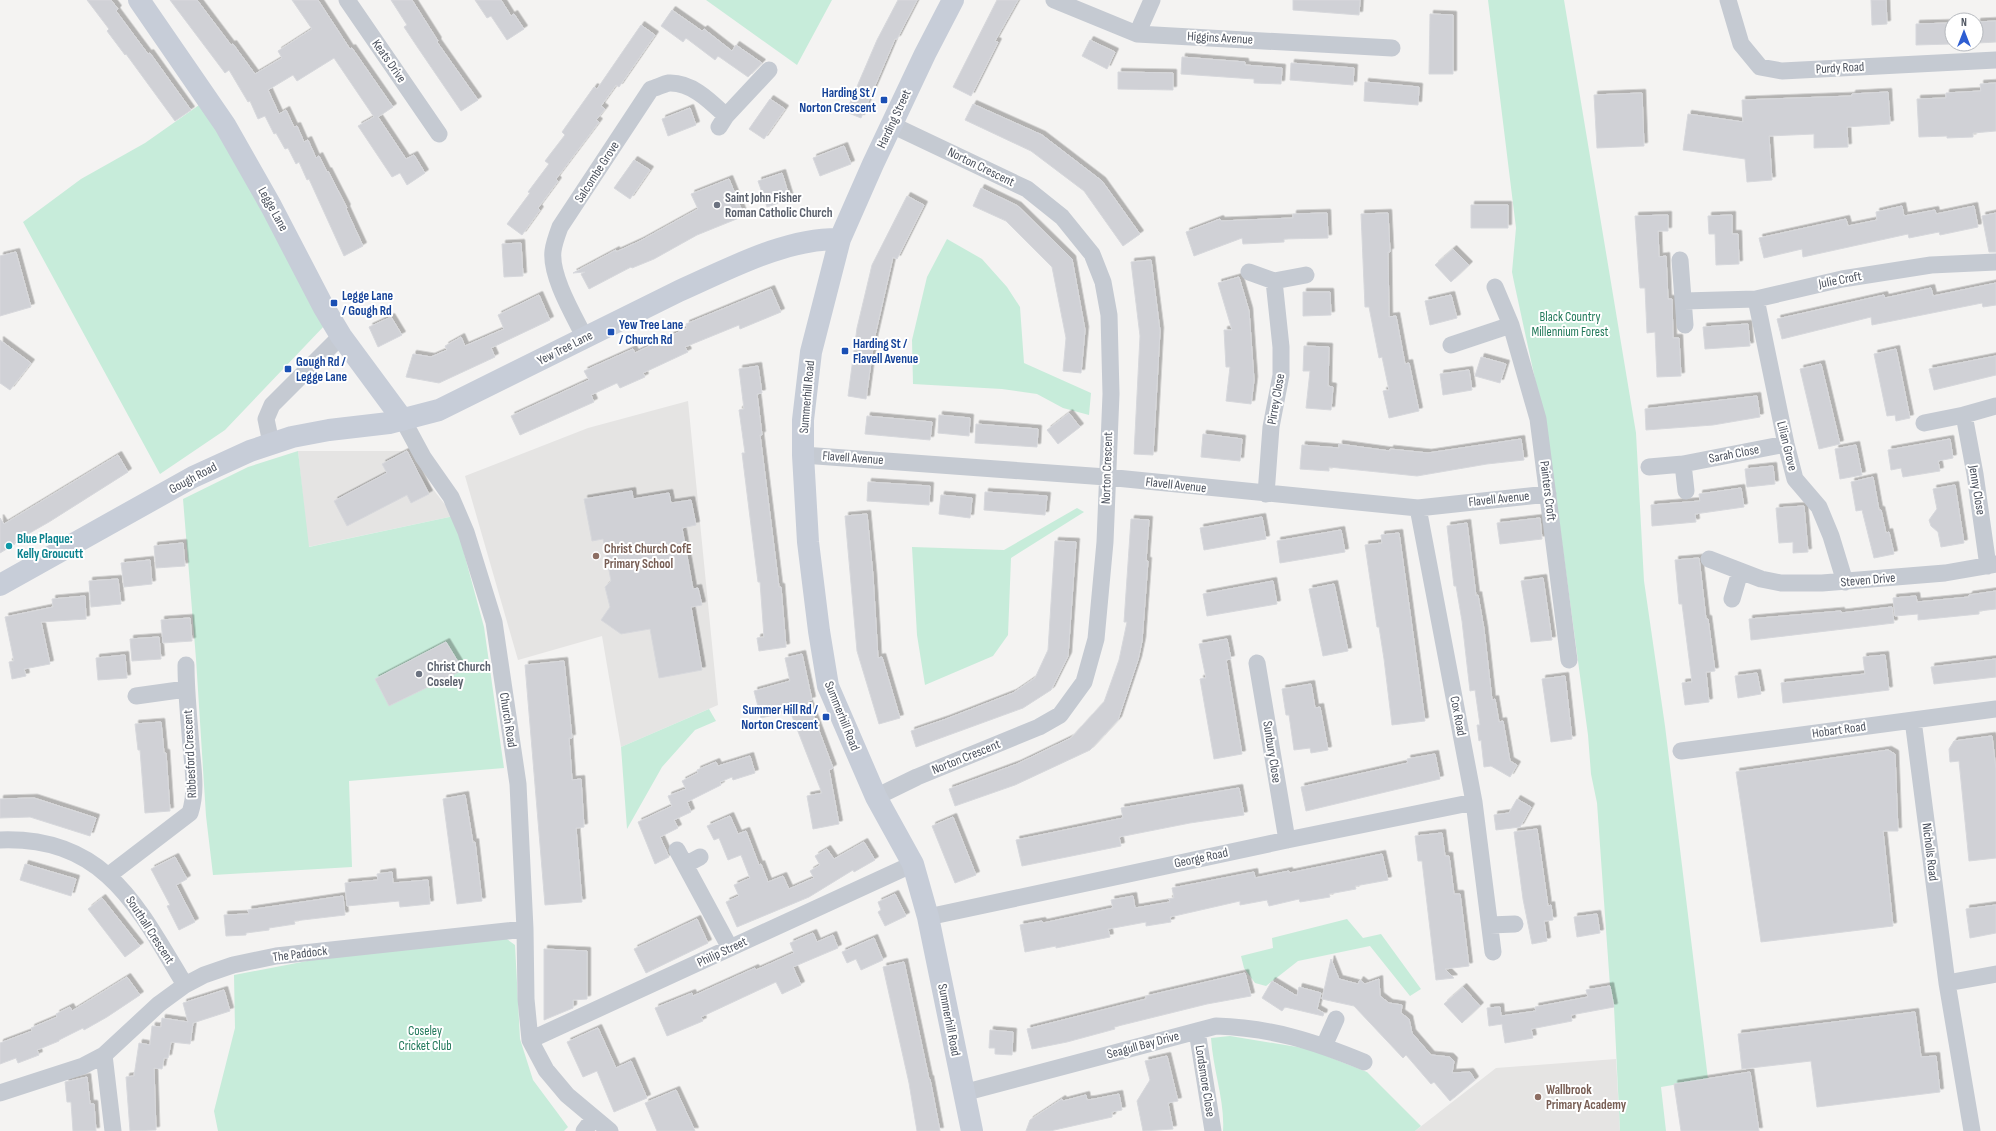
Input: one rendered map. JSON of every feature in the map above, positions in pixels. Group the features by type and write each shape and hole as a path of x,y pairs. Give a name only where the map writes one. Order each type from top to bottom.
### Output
{"main road":[{"name":"Legge Lane","path":"139,0 225,125 271,206 323,306 341,336 403,420"},
{"name":"Harding Street","path":"840,239 924,54 953,0"},
{"name":"Yew Tree Lane","path":"403,420 439,410 679,291 792,244 823,239 840,239"},
{"name":"Summerhill Road","path":"840,239 811,352 803,420 803,454 808,542 819,631 828,686 876,797 913,864 928,917 972,1131"},
{"name":"Gough Road","path":"0,585 193,477 223,462 271,443 309,433 403,420"}],"street":[{"name":"Keats Drive","path":"347,0 429,129"},
{"name":"Higgins Avenue","path":"1054,0 1137,34 1392,48"},
{"path":"1137,34 1152,0"},
{"name":"Purdy Road","path":"1728,0 1741,44 1760,67 1782,71 1996,60"},
{"name":"Salcombe Grove","path":"585,338 563,292 554,264 553,252 560,227 651,89 669,83 685,86 706,98 723,121 769,70"},
{"name":"Norton Crescent","path":"876,797 917,777 1039,727 1060,715 1084,682 1096,639 1105,542 1110,394 1108,315 1103,282 1092,254 1062,217 1026,189 892,125"},
{"path":"1680,260 1685,325"},
{"name":"Julie Croft","path":"1684,301 1756,299 1842,278 1931,265 1996,262"},
{"path":"1249,272 1274,281 1306,275"},
{"name":"Pirrey Close","path":"1266,494 1271,427 1281,375 1274,281"},
{"name":"Painters Croft","path":"1495,287 1511,326 1538,419 1569,660"},
{"name":"Lilian Grove","path":"1756,299 1786,444 1795,479 1819,507 1831,536 1846,582"},
{"path":"1451,345 1511,326"},
{"path":"271,443 266,419 270,408 341,336"},
{"path":"1924,423 1964,415 1996,406"},
{"name":"Jenny Close","path":"1964,415 1992,565"},
{"name":"Church Road","path":"403,420 423,457 451,497 466,532 494,622 518,784 525,929 526,1000 530,1040"},
{"name":"Sarah Close","path":"1649,467 1683,464 1786,444"},
{"name":"Flavell Avenue","path":"803,454 1106,478 1418,508 1548,494"},
{"path":"1683,464 1686,491"},
{"name":"Cox Road","path":"1418,508 1474,802 1493,952"},
{"name":"Steven Drive","path":"1709,558 1740,572 1781,582 1846,582 1945,573 1992,565"},
{"path":"1732,599 1740,572"},
{"name":"Sunbury Close","path":"1257,663 1286,840"},
{"name":"Ribbesford Crescent","path":"109,875 190,813 194,799 194,782 186,689 186,666"},
{"path":"136,696 186,689"},
{"name":"Hobart Road","path":"1681,751 1996,709"},
{"name":"Nicholls Road","path":"1914,720 1947,983 1968,1130"},
{"name":"George Road","path":"928,917 1286,840 1474,802"},
{"name":"Southall Crescent","path":"0,840 40,841 59,846 87,860 109,875 127,893 140,911 185,985"},
{"path":"700,857 681,858 730,948"},
{"name":"Philip Street","path":"530,1040 913,864"},
{"path":"1490,925 1515,924"},
{"name":"The Paddock","path":"0,1093 83,1066 104,1055 159,1004 185,985 204,975 233,965 276,956 525,929"},
{"path":"1947,983 1996,974"},
{"path":"1324,1046 1336,1019"},
{"name":"Seagull Bay Drive","path":"963,1093 1216,1026 1239,1027 1296,1037 1324,1046 1364,1062"},
{"name":"Lordsmore Close","path":"1197,1031 1212,1131"},
{"path":"530,1040 546,1070 589,1125 610,1131"},
{"path":"104,1055 113,1131"}],"shaded area":[{"name":"Christ Church CofE Primary School","path":"688,401 718,705 621,747 602,636 518,660 465,476 588,428"},
{"path":"298,451 403,451 454,516 308,547"},
{"name":"Wallbrook Primary Academy","path":"1616,1059 1620,1131 1415,1131 1496,1068"}],"green space":[{"path":"706,0 832,0 797,65"},
{"name":"Black Country Millennium Forest","path":"1488,0 1564,0 1636,433 1644,581 1665,726 1708,1079 1661,1087 1666,1131 1620,1131 1614,1007 1610,986 1597,803 1591,774 1588,735 1548,439 1512,272 1516,228"},
{"path":"202,103 326,324 225,430 160,474 23,222 81,179 145,143"},
{"path":"947,239 982,259 1007,287 1020,307 1024,363 1091,393 1089,415 1063,408 1037,394 1002,389 913,384 912,340 927,277"},
{"path":"298,451 309,547 454,516 484,627 504,768 349,781 352,867 213,875 206,816 196,659 183,499 248,467"},
{"path":"1077,508 1084,512 1011,558 1008,635 993,656 925,685 917,635 912,547 1004,550"},
{"path":"709,709 716,721 695,730 662,767 627,829 621,747"},
{"path":"1347,919 1363,938 1381,934 1421,989 1410,996 1370,946 1298,961 1266,986 1255,983 1244,968 1241,956 1273,948 1272,938"},
{"name":"Coseley Cricket Club","path":"504,937 515,945 520,1039 533,1080 568,1127 564,1131 218,1131 214,1111 235,1028 234,975 364,950"},
{"path":"1230,1036 1309,1049 1367,1072 1421,1126 1415,1131 1223,1131 1221,1097 1211,1038"}],"building":[{"path":"87,0 111,0 118,9 116,11 148,54 150,53 191,110 175,121 126,54 125,55 107,31 109,29"},
{"path":"170,0 197,0 255,74 282,58 278,51 312,29 292,0 318,0 350,49 352,48 393,107 378,117 406,159 414,155 425,173 407,185 400,173 392,177 358,126 374,117 334,58 297,81 293,75 268,90 279,114 286,110 294,127 297,126 304,142 308,140 316,158 319,156 347,208 346,209 363,246 344,256 309,179 307,180 299,162 296,164 288,148 285,149 276,133 274,134 265,116 258,119 250,101 248,102 229,70 225,73"},
{"path":"391,0 412,0 438,41 437,42 478,100 461,111 404,27 407,25"},
{"path":"475,0 501,0 511,16 514,14 524,29 507,40 491,16 487,18"},
{"path":"898,0 917,0 897,39 895,39 861,118 846,112 877,40"},
{"path":"997,0 1018,0 995,41 998,42 971,96 953,87"},
{"path":"1293,0 1360,0 1359,15 1293,10"},
{"path":"1871,0 1886,0 1887,24 1872,25"},
{"path":"672,10 702,31 704,29 732,51 736,45 762,63 748,77 718,56 715,60 686,38 683,42 661,26"},
{"path":"1430,14 1453,15 1453,74 1429,74"},
{"path":"1996,21 1996,42 1984,43 1984,22"},
{"path":"1944,23 1944,44 1916,45 1916,24"},
{"path":"641,25 655,35 619,87 616,85 601,106 605,109 596,120 599,122 556,179 558,181 538,208 540,210 522,235 507,224 549,164 545,161 565,135 562,132 594,87 597,89"},
{"path":"1090,40 1115,52 1107,69 1082,56"},
{"path":"1182,57 1245,62 1245,65 1282,68 1281,84 1254,83 1254,79 1181,74"},
{"path":"1291,63 1354,68 1353,85 1290,80"},
{"path":"1118,72 1173,73 1173,90 1118,89"},
{"path":"1365,82 1419,87 1418,105 1364,101"},
{"path":"1996,83 1996,131 1973,133 1973,137 1919,137 1917,99 1946,98 1946,93 1981,91 1980,84"},
{"path":"1888,92 1890,124 1847,127 1848,147 1814,148 1814,134 1769,136 1772,180 1747,182 1745,159 1683,150 1688,114 1743,122 1742,100 1852,96 1852,94"},
{"path":"1642,93 1644,146 1597,148 1594,95"},
{"path":"770,99 785,109 764,139 749,129"},
{"path":"973,104 1042,135 1102,181 1140,234 1123,246 1084,191 1031,151 965,120"},
{"path":"690,108 696,125 668,136 662,119"},
{"path":"844,146 851,164 820,176 813,158"},
{"path":"634,160 650,170 630,199 614,188"},
{"path":"782,173 790,199 767,207 758,181"},
{"path":"729,179 744,216 697,235 654,259 632,268 631,267 589,289 581,274 585,272 573,273 616,250 616,252 640,241 698,209 691,194"},
{"path":"981,188 1018,206 1072,259 1085,330 1081,373 1063,371 1066,338 1052,267 1006,221 973,206"},
{"path":"907,196 924,205 897,259 893,257 874,340 866,399 848,396 857,328 872,265"},
{"path":"1471,205 1508,205 1508,228 1471,228"},
{"path":"1902,206 1904,216 1935,210 1936,214 1974,206 1978,227 1940,235 1939,232 1909,238 1908,234 1803,257 1802,249 1764,258 1759,238 1846,219 1848,226 1877,220 1876,212"},
{"path":"1327,213 1328,238 1284,239 1284,242 1243,244 1242,238 1194,256 1186,232 1220,219 1221,221 1293,218 1293,214"},
{"path":"1388,213 1390,252 1388,252 1389,317 1396,316 1405,364 1409,363 1419,411 1389,418 1383,391 1389,390 1382,357 1379,358 1369,307 1365,307 1361,214"},
{"path":"1996,213 1996,252 1989,252 1982,216"},
{"path":"1668,215 1668,231 1658,231 1659,257 1666,256 1668,299 1672,299 1673,338 1679,338 1681,376 1657,377 1655,332 1647,333 1645,288 1640,288 1635,216"},
{"path":"1732,215 1732,234 1738,234 1739,264 1716,265 1715,234 1709,234 1708,216"},
{"path":"521,243 523,276 504,277 502,244"},
{"path":"1453,249 1469,265 1451,282 1435,265"},
{"path":"16,252 31,307 0,316 0,256"},
{"path":"1151,260 1160,331 1153,455 1134,454 1140,336 1131,262"},
{"path":"1239,277 1249,311 1254,380 1251,404 1226,401 1230,367 1226,367 1224,330 1232,330 1218,283"},
{"path":"1996,283 1996,305 1983,307 1982,303 1872,325 1871,317 1782,339 1777,319 1884,295 1885,298 1931,288 1933,296"},
{"path":"771,289 781,312 740,329 739,325 685,347 688,352 643,373 645,377 620,388 617,383 591,395 594,402 520,435 511,416 589,380 584,371 633,349 635,353 687,328 686,324"},
{"path":"1303,292 1330,292 1331,315 1303,316"},
{"path":"539,295 550,320 491,348 495,357 439,383 406,377 413,354 431,357 447,350 445,346 461,337 465,346 504,329 498,315"},
{"path":"1451,295 1457,318 1430,325 1425,301"},
{"path":"391,317 402,335 378,347 369,327"},
{"path":"1748,324 1750,346 1705,349 1703,327"},
{"path":"0,340 31,363 10,390 0,383"},
{"path":"1304,346 1329,347 1328,386 1333,387 1331,410 1306,408 1310,371 1303,371"},
{"path":"1896,349 1910,418 1896,421 1895,415 1887,416 1874,354"},
{"path":"1996,356 1996,375 1934,390 1929,369"},
{"path":"1481,357 1506,364 1500,383 1475,376"},
{"path":"1821,364 1840,444 1819,449 1800,369"},
{"path":"758,366 762,393 757,394 762,435 760,435 779,587 781,587 786,647 759,651 757,638 764,637 760,582 758,582 742,453 745,453 739,410 744,409 739,369"},
{"path":"1469,370 1472,390 1443,395 1440,374"},
{"path":"1757,396 1760,417 1713,425 1646,430 1645,409"},
{"path":"1069,413 1080,427 1058,444 1047,430"},
{"path":"939,415 970,418 969,436 938,433"},
{"path":"867,416 932,422 930,440 865,434"},
{"path":"976,424 1038,429 1037,447 975,443"},
{"path":"1203,434 1242,439 1240,461 1201,457"},
{"path":"1521,439 1524,460 1487,464 1417,476 1329,467 1329,471 1300,469 1302,445 1339,448 1339,444 1390,451 1390,449 1428,453"},
{"path":"1950,439 1953,458 1938,461 1940,471 1903,477 1901,468 1891,470 1888,450"},
{"path":"1856,445 1862,475 1840,479 1835,449"},
{"path":"407,451 429,494 411,503 407,495 347,526 334,501 387,473 382,464"},
{"path":"118,455 128,472 49,522 14,542 15,544 0,553 0,518 4,524"},
{"path":"1773,466 1775,484 1747,487 1745,469"},
{"path":"1873,477 1879,510 1881,510 1886,533 1889,532 1894,554 1874,558 1862,510 1856,511 1851,482"},
{"path":"868,482 930,486 929,505 867,501"},
{"path":"1955,485 1964,543 1941,547 1938,532 1931,526 1929,520 1937,509 1933,489"},
{"path":"1741,488 1744,507 1695,514 1696,522 1652,526 1651,505 1700,501 1699,494"},
{"path":"632,491 633,499 669,493 671,503 691,500 696,525 682,528 693,589 698,588 702,605 691,607 702,670 659,678 650,629 621,634 601,620 610,607 605,587 611,581 603,539 592,541 584,499"},
{"path":"985,492 1047,496 1045,515 984,510"},
{"path":"941,495 972,498 970,518 939,514"},
{"path":"1804,506 1808,552 1793,553 1793,542 1779,543 1776,508"},
{"path":"867,514 873,576 878,658 882,657 900,718 879,724 857,651 845,516"},
{"path":"1262,517 1266,539 1204,550 1200,528"},
{"path":"1540,518 1542,539 1500,544 1497,523"},
{"path":"1131,519 1149,520 1146,561 1148,561 1142,641 1138,660 1118,720 1090,750 1015,785 955,806 949,789 1017,764 1071,738 1104,702 1119,660 1127,622 1124,622"},
{"path":"1467,523 1476,596 1478,595 1484,629 1492,700 1495,699 1499,722 1503,721 1510,761 1517,765 1510,777 1491,766 1484,767 1481,740 1479,741 1477,725 1480,725 1475,690 1470,691 1462,621 1456,586 1454,586 1447,526"},
{"path":"1341,530 1345,552 1280,563 1277,541"},
{"path":"1399,533 1425,721 1392,725 1384,659 1379,627 1377,627 1365,545 1382,543 1381,535"},
{"path":"1055,541 1076,542 1068,656 1051,690 1023,708 916,747 911,731 1013,693 1035,678 1048,650"},
{"path":"183,543 185,566 156,568 154,546"},
{"path":"1699,558 1706,619 1708,619 1715,671 1706,672 1709,702 1685,705 1682,683 1692,682 1682,604 1679,604 1675,560"},
{"path":"150,560 152,584 124,587 121,563"},
{"path":"1543,578 1552,640 1531,642 1521,581"},
{"path":"118,579 121,604 91,607 89,581"},
{"path":"1273,581 1277,604 1207,616 1203,594"},
{"path":"1334,584 1348,651 1323,656 1309,589"},
{"path":"1996,591 1996,609 1979,611 1979,614 1918,620 1918,614 1895,616 1893,598 1916,596 1917,602 1969,597 1969,595"},
{"path":"85,596 86,619 41,622 50,664 24,669 26,676 12,679 9,662 14,661 5,617 53,607 52,599"},
{"path":"1892,607 1894,623 1751,640 1749,619 1841,611 1841,613"},
{"path":"190,618 192,641 163,643 161,620"},
{"path":"159,637 161,659 132,661 130,639"},
{"path":"1227,639 1231,659 1226,660 1242,754 1214,759 1200,679 1206,678 1199,644"},
{"name":"Christ Church Coseley","path":"446,642 463,670 389,706 375,679"},
{"path":"802,654 812,700 808,701 833,768 829,770 839,824 813,829 807,796 822,793 790,711 761,718 754,691 790,681 785,658"},
{"path":"125,655 127,678 98,680 96,658"},
{"path":"1885,655 1889,690 1783,703 1781,683 1865,674 1863,657"},
{"path":"1996,659 1996,677 1934,684 1931,667"},
{"path":"564,661 572,738 569,738 572,780 581,779 584,827 576,828 582,902 545,905 525,665"},
{"path":"1757,673 1761,694 1738,698 1735,676"},
{"path":"1565,676 1572,739 1551,742 1542,679"},
{"path":"1311,684 1315,708 1320,707 1328,750 1311,753 1310,748 1294,750 1289,715 1286,715 1282,689"},
{"path":"161,722 164,753 166,753 170,811 145,813 140,750 138,750 135,724"},
{"path":"1992,736 1996,770 1996,858 1969,861 1959,761 1950,762 1949,749 1954,741"},
{"path":"1888,750 1895,754 1898,831 1883,831 1893,926 1761,942 1736,772"},
{"path":"1435,754 1440,779 1306,811 1301,787 1408,763 1407,759"},
{"path":"750,756 755,773 733,780 732,777 720,782 721,785 687,802 691,812 674,820 678,828 660,837 669,857 655,864 638,822 672,806 668,796 686,789 682,781 698,773 697,770 716,762 718,766"},
{"path":"1239,788 1244,815 1190,823 1119,837 1121,846 1022,866 1016,840 1123,818 1121,808"},
{"path":"465,795 473,843 475,842 482,901 457,904 443,799"},
{"path":"34,798 96,818 90,836 30,817 0,818 0,799"},
{"path":"1517,799 1531,807 1520,827 1496,830 1494,815 1509,813"},
{"path":"730,816 738,834 746,831 759,865 761,864 768,882 783,876 789,889 814,878 810,871 820,865 815,856 827,849 834,859 864,842 875,860 854,872 853,870 809,897 737,927 726,902 739,896 734,885 750,878 741,855 728,860 719,838 714,840 707,826"},
{"path":"953,817 976,875 955,883 932,826"},
{"path":"1537,829 1548,906 1551,905 1553,920 1544,921 1547,941 1532,944 1523,899 1514,832"},
{"path":"1442,833 1445,856 1449,856 1454,894 1460,894 1469,966 1445,969 1454,978 1436,980 1422,861 1418,861 1415,836"},
{"path":"1382,854 1388,880 1355,886 1356,889 1329,894 1330,897 1300,902 1299,899 1269,906 1267,900 1240,905 1240,901 1170,917 1171,922 1146,926 1146,922 1108,929 1110,937 1056,948 1056,946 1025,952 1020,925 1042,921 1043,923 1113,908 1111,900 1133,896 1135,908 1170,902 1169,899 1174,898 1172,888 1254,872 1255,878 1289,871 1289,873"},
{"path":"175,857 187,879 176,885 195,922 179,930 167,906 170,905 151,869"},
{"path":"25,864 76,879 71,896 20,880"},
{"path":"392,872 393,883 428,880 430,904 400,907 399,901 347,906 345,883 378,880 377,874"},
{"path":"895,894 906,916 885,926 878,912 881,910 878,902"},
{"path":"343,896 345,915 294,921 295,924 269,928 269,930 246,933 246,935 226,936 224,915 249,914 248,910"},
{"path":"102,898 140,946 125,957 88,909"},
{"path":"1996,905 1996,933 1970,938 1966,909"},
{"path":"1597,914 1600,933 1577,937 1574,917"},
{"path":"697,919 708,943 646,973 634,949"},
{"path":"813,933 817,942 833,935 838,948 793,967 801,985 782,994 776,982 701,1017 703,1021 667,1036 655,1008 692,993 693,996 755,968 756,970 794,953 790,943"},
{"path":"874,938 883,960 861,970 856,959 847,963 842,952"},
{"path":"544,949 587,951 587,999 573,1000 573,1008 544,1020"},
{"path":"1331,959 1339,979 1358,984 1360,980 1365,984 1379,979 1380,996 1389,1003 1402,1005 1401,1013 1409,1019 1412,1033 1431,1055 1450,1057 1454,1061 1452,1073 1470,1072 1475,1080 1450,1101 1434,1082 1431,1084 1406,1055 1403,1058 1354,1006 1322,999"},
{"path":"904,962 940,1131 917,1131 909,1083 883,967"},
{"path":"1245,973 1251,996 1207,1004 1114,1027 1115,1029 1067,1042 1032,1049 1027,1029 1146,999 1146,996"},
{"path":"127,977 140,995 84,1030 83,1028 59,1041 37,1050 39,1055 18,1063 16,1058 0,1064 0,1043 32,1031 31,1028 57,1017 56,1014 70,1007 72,1011"},
{"path":"1272,981 1297,996 1299,987 1321,993 1317,1009 1324,1013 1323,1016 1285,1007 1282,1011 1262,998"},
{"path":"1610,986 1614,1007 1571,1015 1572,1021 1531,1029 1533,1038 1505,1043 1502,1024 1489,1026 1487,1008 1500,1007 1501,1016 1536,1011 1535,1007 1588,997 1586,990"},
{"path":"1463,987 1480,1006 1462,1023 1444,1004"},
{"path":"224,990 230,1011 193,1023 190,1044 171,1042 168,1058 164,1058 162,1069 154,1068 156,1130 130,1131 126,1077 134,1076 139,1043 150,1045 152,1026 161,1027 162,1018 188,1022 183,1003"},
{"path":"1915,1012 1921,1057 1936,1056 1940,1092 1817,1107 1811,1061 1742,1069 1738,1034"},
{"path":"598,1028 616,1068 631,1061 647,1098 614,1112 597,1071 583,1077 567,1042"},
{"path":"990,1030 1013,1032 1012,1055 995,1054 995,1048 989,1048"},
{"path":"1167,1056 1178,1101 1168,1103 1173,1129 1143,1131 1137,1101 1150,1080 1145,1061"},
{"path":"1750,1072 1759,1131 1681,1131 1674,1084"},
{"path":"87,1077 90,1104 94,1104 96,1131 73,1131 71,1102 67,1102 65,1082"},
{"path":"676,1090 695,1131 657,1131 645,1103"},
{"path":"1119,1094 1122,1110 1112,1112 1112,1117 1050,1131 1026,1131 1030,1120 1062,1099 1063,1101 1086,1095 1087,1100"}],"place":[{"name":"Harding St / Norton Crescent","path":"884,100"},
{"name":"Saint John Fisher Roman Catholic Church","path":"717,205"},
{"name":"Legge Lane / Gough Rd","path":"334,303"},
{"name":"Yew Tree Lane / Church Rd","path":"611,332"},
{"name":"Harding St / Flavell Avenue","path":"845,351"},
{"name":"Gough Rd / Legge Lane","path":"288,369"},
{"name":"Blue Plaque: Kelly Groucutt","path":"9,546"},
{"name":"Christ Church CofE Primary School","path":"596,556"},
{"name":"Christ Church Coseley","path":"419,674"},
{"name":"Summer Hill Rd / Norton Crescent","path":"826,717"},
{"name":"Wallbrook Primary Academy","path":"1538,1097"}]}
